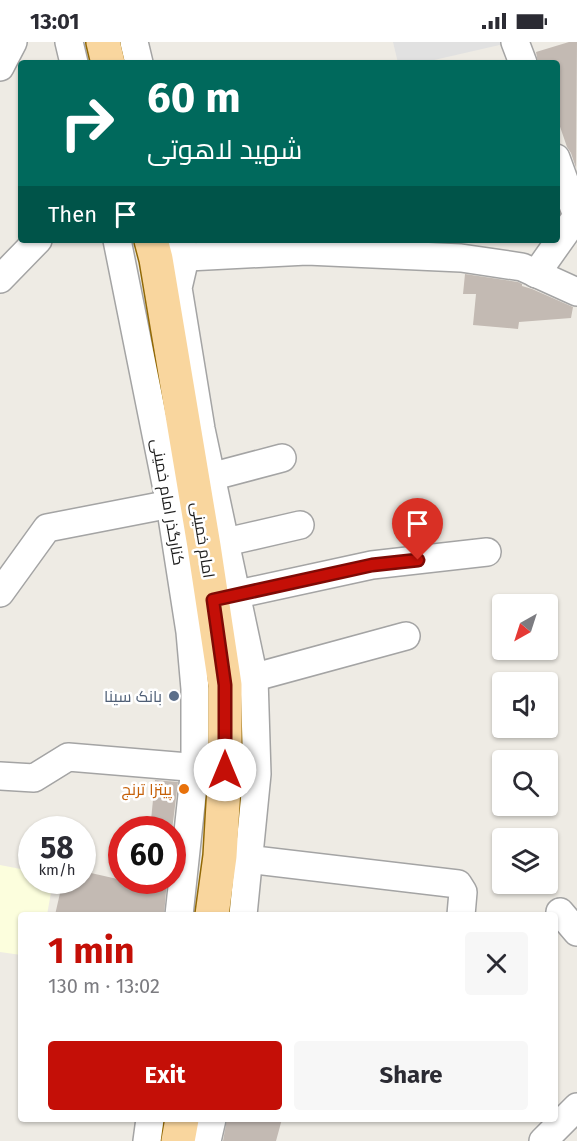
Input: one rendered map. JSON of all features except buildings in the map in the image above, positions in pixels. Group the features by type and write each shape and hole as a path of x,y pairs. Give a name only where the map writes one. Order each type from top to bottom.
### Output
{"main road":[{"path":"103,42 107,60"},
{"name":"امام خمینی","path":"168,249 193,491 215,544 239,682 210,768 235,858 213,912"},
{"path":"178,1141 181,1122"}],"street":[{"path":"0,66 13,42"},
{"path":"69,42 73,60"},
{"path":"134,42 138,60"},
{"path":"515,42 522,60"},
{"path":"560,169 577,216 560,240"},
{"path":"0,279 35,243"},
{"name":"کنارگذر امام خمینی","path":"118,243 193,491 190,632 194,677 210,768 180,912"},
{"path":"536,274 558,243"},
{"path":"168,249 307,251 364,247 522,267 577,292"},
{"path":"0,593 47,528 193,491 282,458"},
{"path":"215,544 300,525"},
{"path":"225,597 372,565 487,552"},
{"path":"243,912 235,858 257,774 239,682 406,636"},
{"path":"0,776 34,778 69,757 210,768"},
{"path":"235,858 458,884 463,892 461,912"},
{"path":"543,1141 577,1107"},
{"path":"147,1141 150,1122"},
{"path":"207,1141 211,1122"}],"shaded area":[{"path":"393,42 503,42 504,44 434,60 397,60"},
{"path":"0,865 18,868 18,894 51,894 48,912 18,912 18,955 0,952"}],"place":[{"name":"بانک سینا","path":"174,696"},
{"name":"پیتزا ترنج","path":"184,789"}],"route":[{"path":"225,770 225,685 213,600 372,565 418,560"}]}
